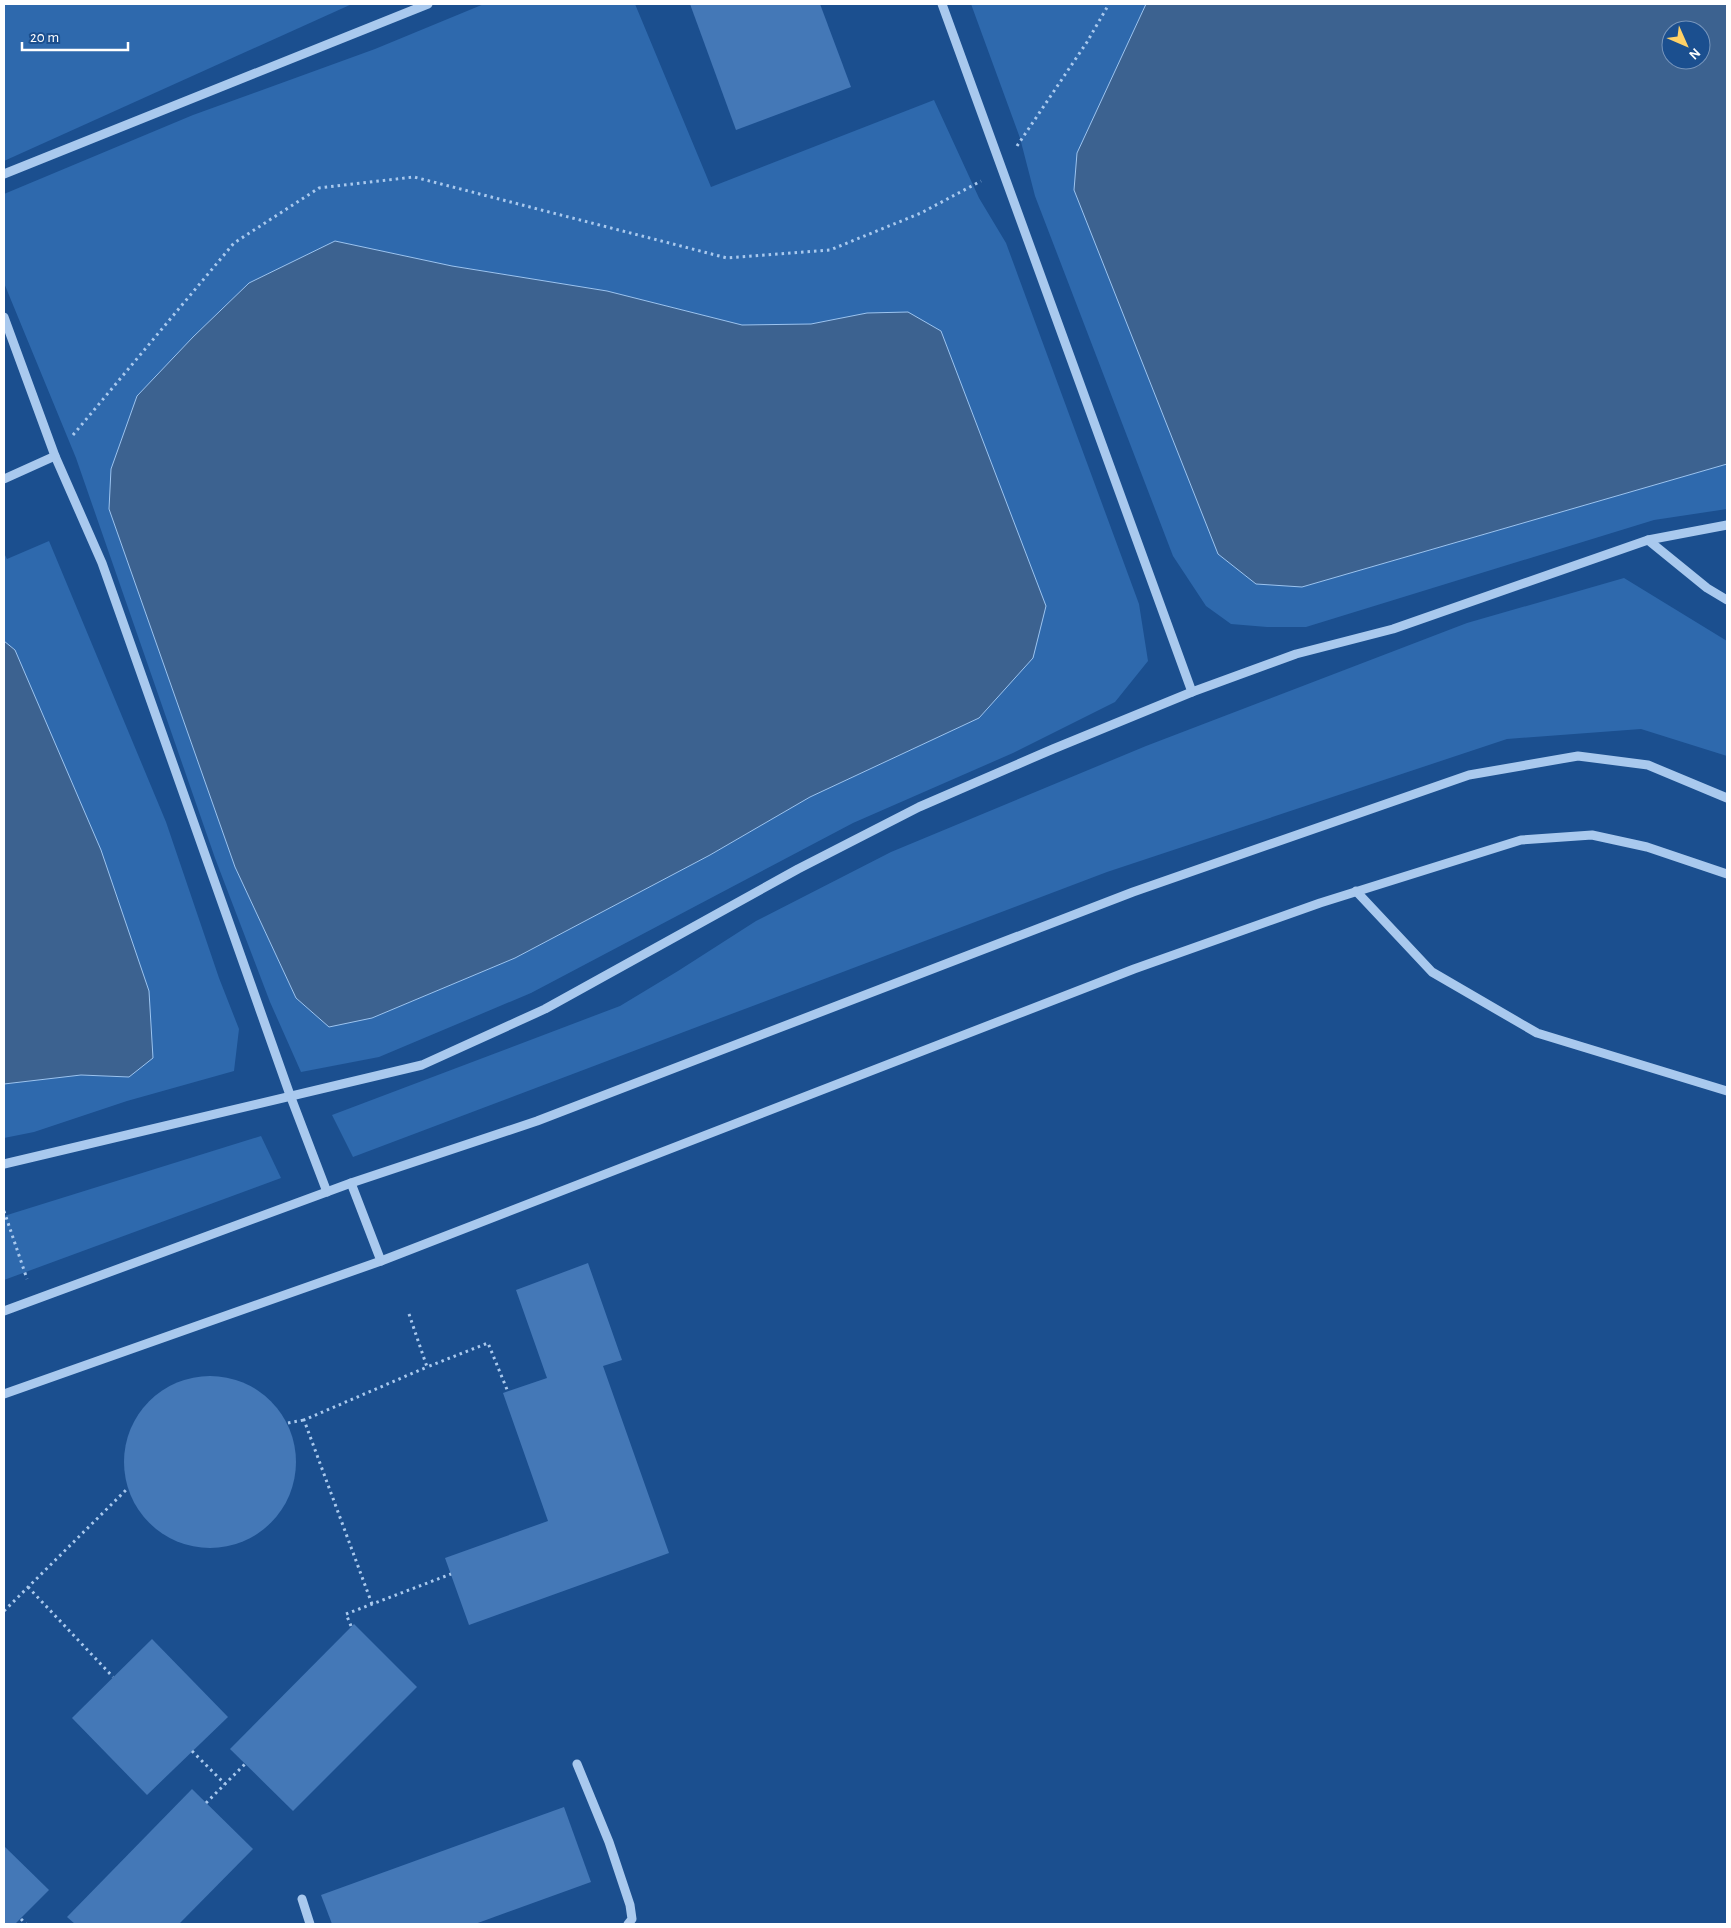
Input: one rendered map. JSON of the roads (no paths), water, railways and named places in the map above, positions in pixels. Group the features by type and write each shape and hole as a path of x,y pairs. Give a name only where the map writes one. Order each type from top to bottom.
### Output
{"lane":[{"path":"4,174 428,4"},
{"path":"942,4 1192,692"},
{"path":"4,317 56,456 102,563 326,1192"},
{"path":"4,479 56,456"},
{"path":"4,1164 422,1065 545,1009 798,869 919,807 1053,749 1192,692 1296,654 1393,629 1648,540 1727,525"},
{"path":"1648,540 1707,588 1727,600"},
{"path":"4,1311 351,1183 537,1121 1133,892 1468,775 1578,756 1648,765 1727,798"},
{"path":"4,1394 381,1261 1134,969 1356,891 1521,840 1592,835 1647,847 1727,874"},
{"path":"1356,891 1432,972 1536,1033 1727,1091"},
{"path":"351,1183 381,1261"},
{"path":"577,1764 609,1842 630,1905 632,1919 628,1924"},
{"path":"302,1899 310,1924"}]}
